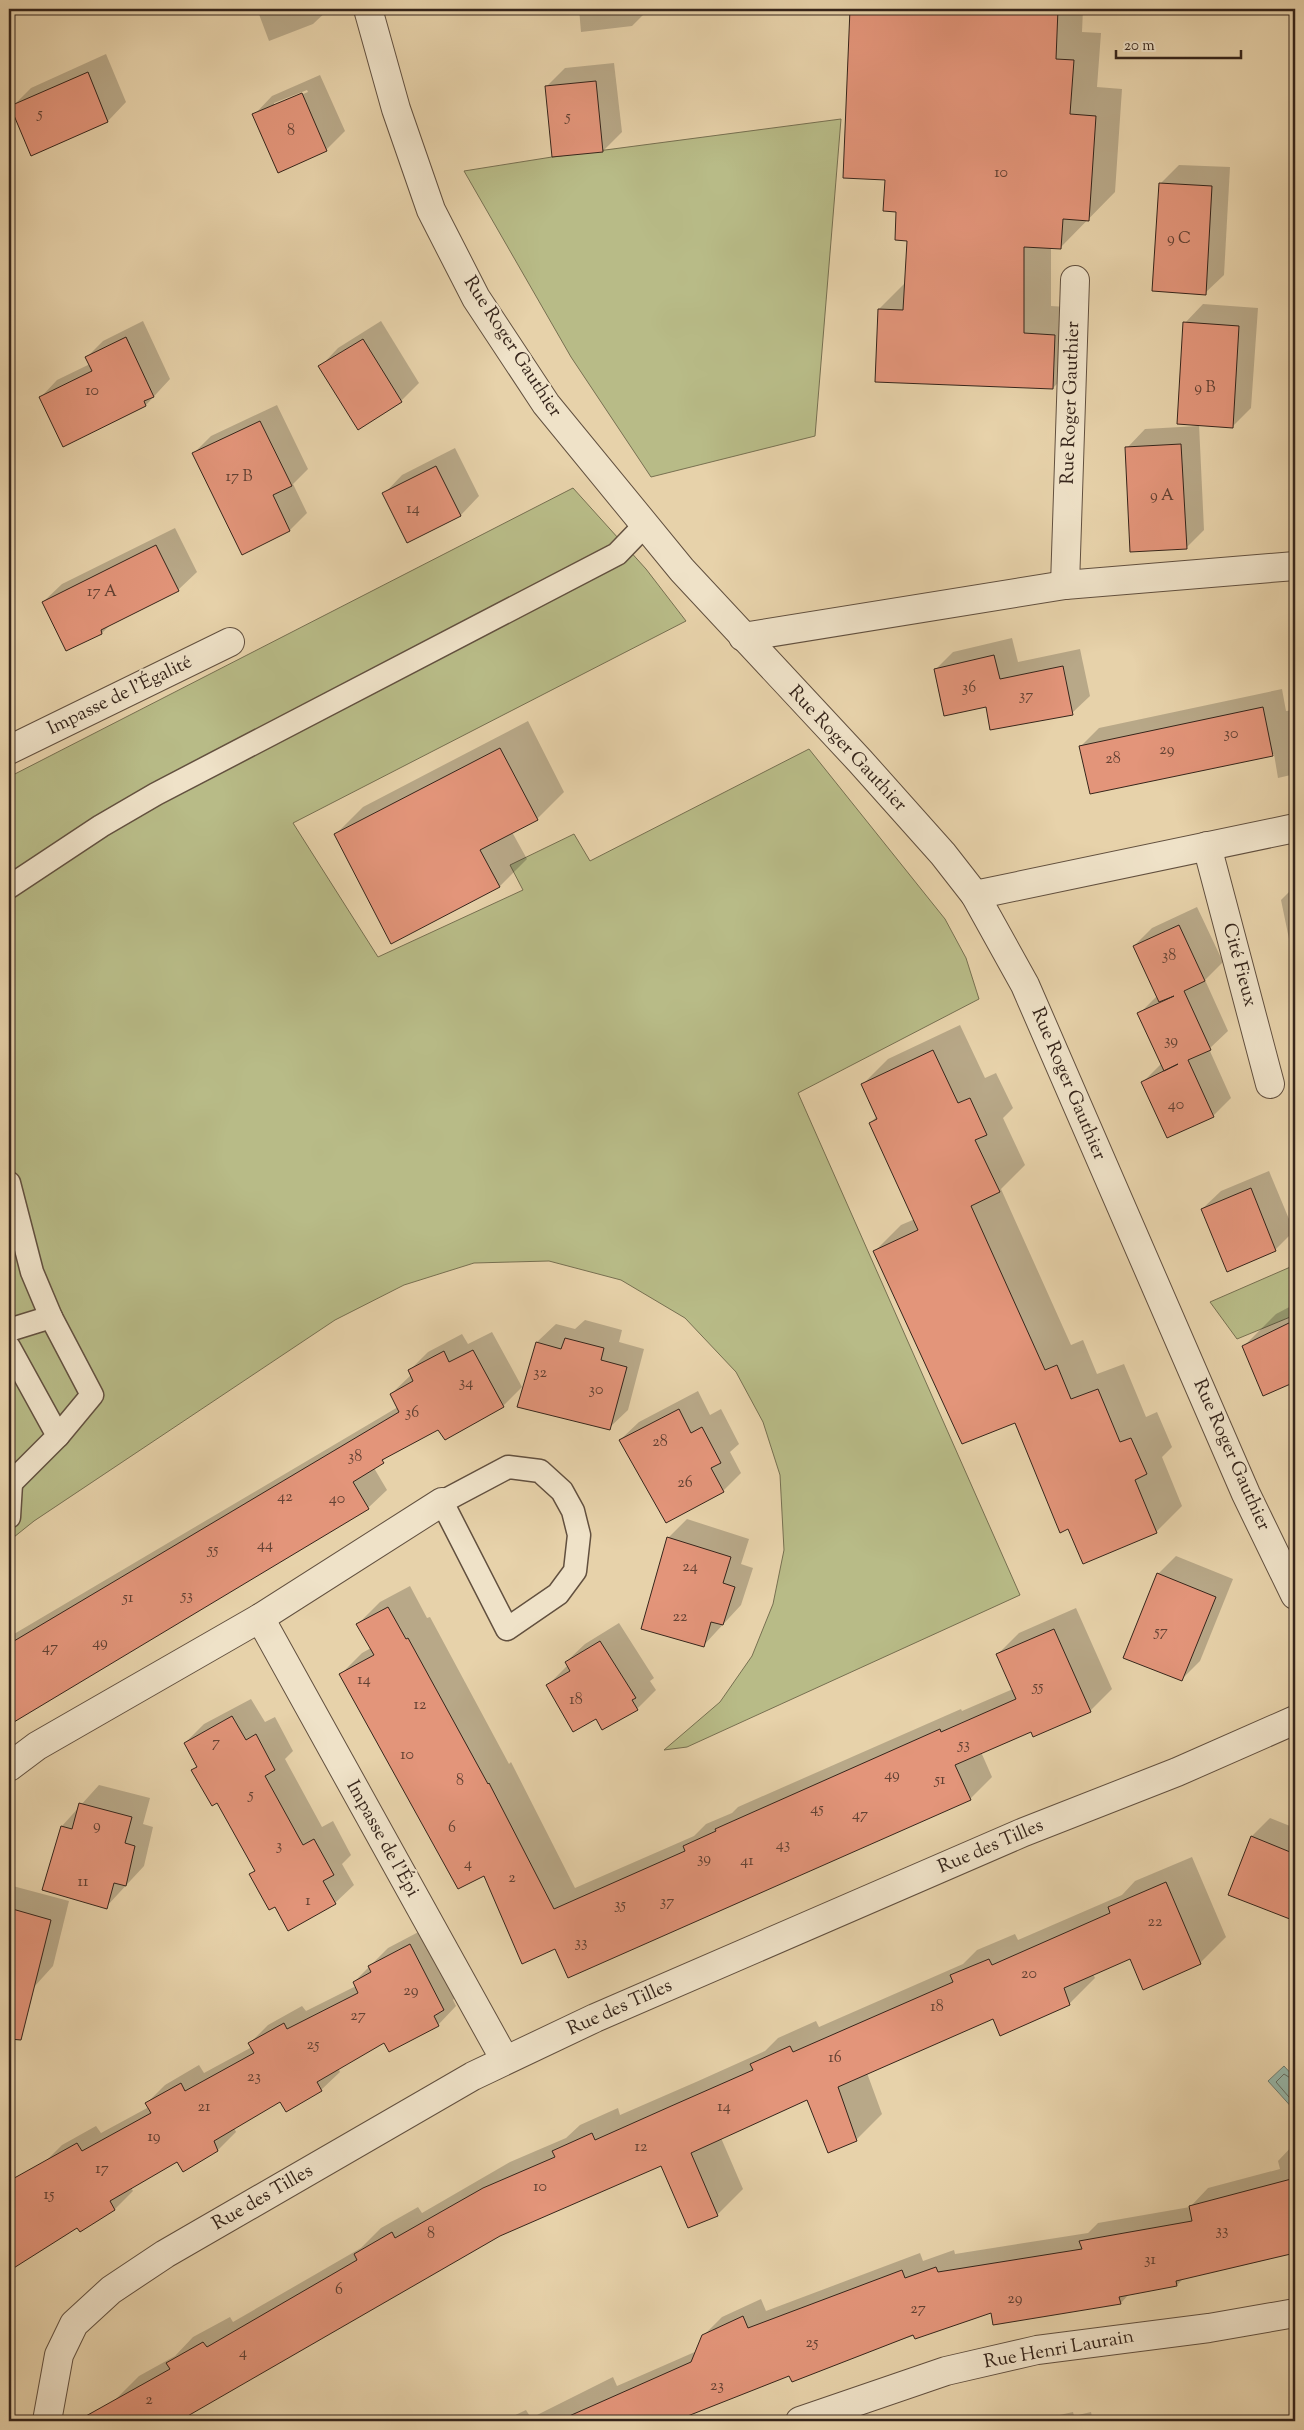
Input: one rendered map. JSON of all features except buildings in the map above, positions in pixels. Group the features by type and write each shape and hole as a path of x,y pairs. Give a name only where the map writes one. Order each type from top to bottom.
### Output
{"street":[{"name":"Rue Roger Gauthier","path":"368,9 396,109 431,210 476,298 546,404 644,526 742,637 860,761 943,854 975,895 1025,985 1246,1494 1295,1595"},
{"name":"Rue Roger Gauthier","path":"1065,585 1075,280"},
{"path":"742,637 1065,585 1295,565"},
{"name":"Impasse de l'Égalité","path":"9,750 230,642"},
{"path":"975,895 1295,828"},
{"name":"Cité Fieux","path":"1208,846 1270,1084"},
{"path":"9,1767 37,1746 260,1618 442,1502"},
{"name":"Impasse de l'Épi","path":"260,1618 505,2060"},
{"name":"Rue des Tilles","path":"47,2421 59,2354 74,2324 111,2290 165,2254 472,2076 604,2014 1024,1832 1177,1772 1295,1720"},
{"name":"Rue Henri Laurain","path":"800,2421 946,2371 1036,2350 1209,2328 1295,2313"}],"lane":[{"path":"9,887 101,826 156,794 617,554 644,526"},
{"path":"9,1183 32,1272 51,1317 92,1395 58,1436 9,1483 9,1517"},
{"path":"9,1330 51,1317"},
{"path":"9,1347 58,1436"},
{"path":"508,1468 540,1471 562,1490 573,1511 579,1535 575,1571 558,1594 507,1629 442,1502 508,1468"}],"green space":[{"path":"841,119 815,436 651,477 571,357 464,171 552,157"},
{"path":"573,488 646,569 686,621 293,823 378,957 523,890 510,865 574,834 590,861 809,749 945,919 966,958 979,999 798,1093 1020,1595 687,1747 664,1750 720,1702 752,1656 773,1604 784,1550 780,1475 763,1422 736,1372 685,1318 621,1280 549,1261 474,1263 404,1285 335,1320 34,1521 9,1541 9,777"},
{"path":"1295,1265 1295,1315 1237,1339 1210,1302"}],"water":[{"path":"1284,2066 1295,2078 1295,2111 1268,2081"}]}
